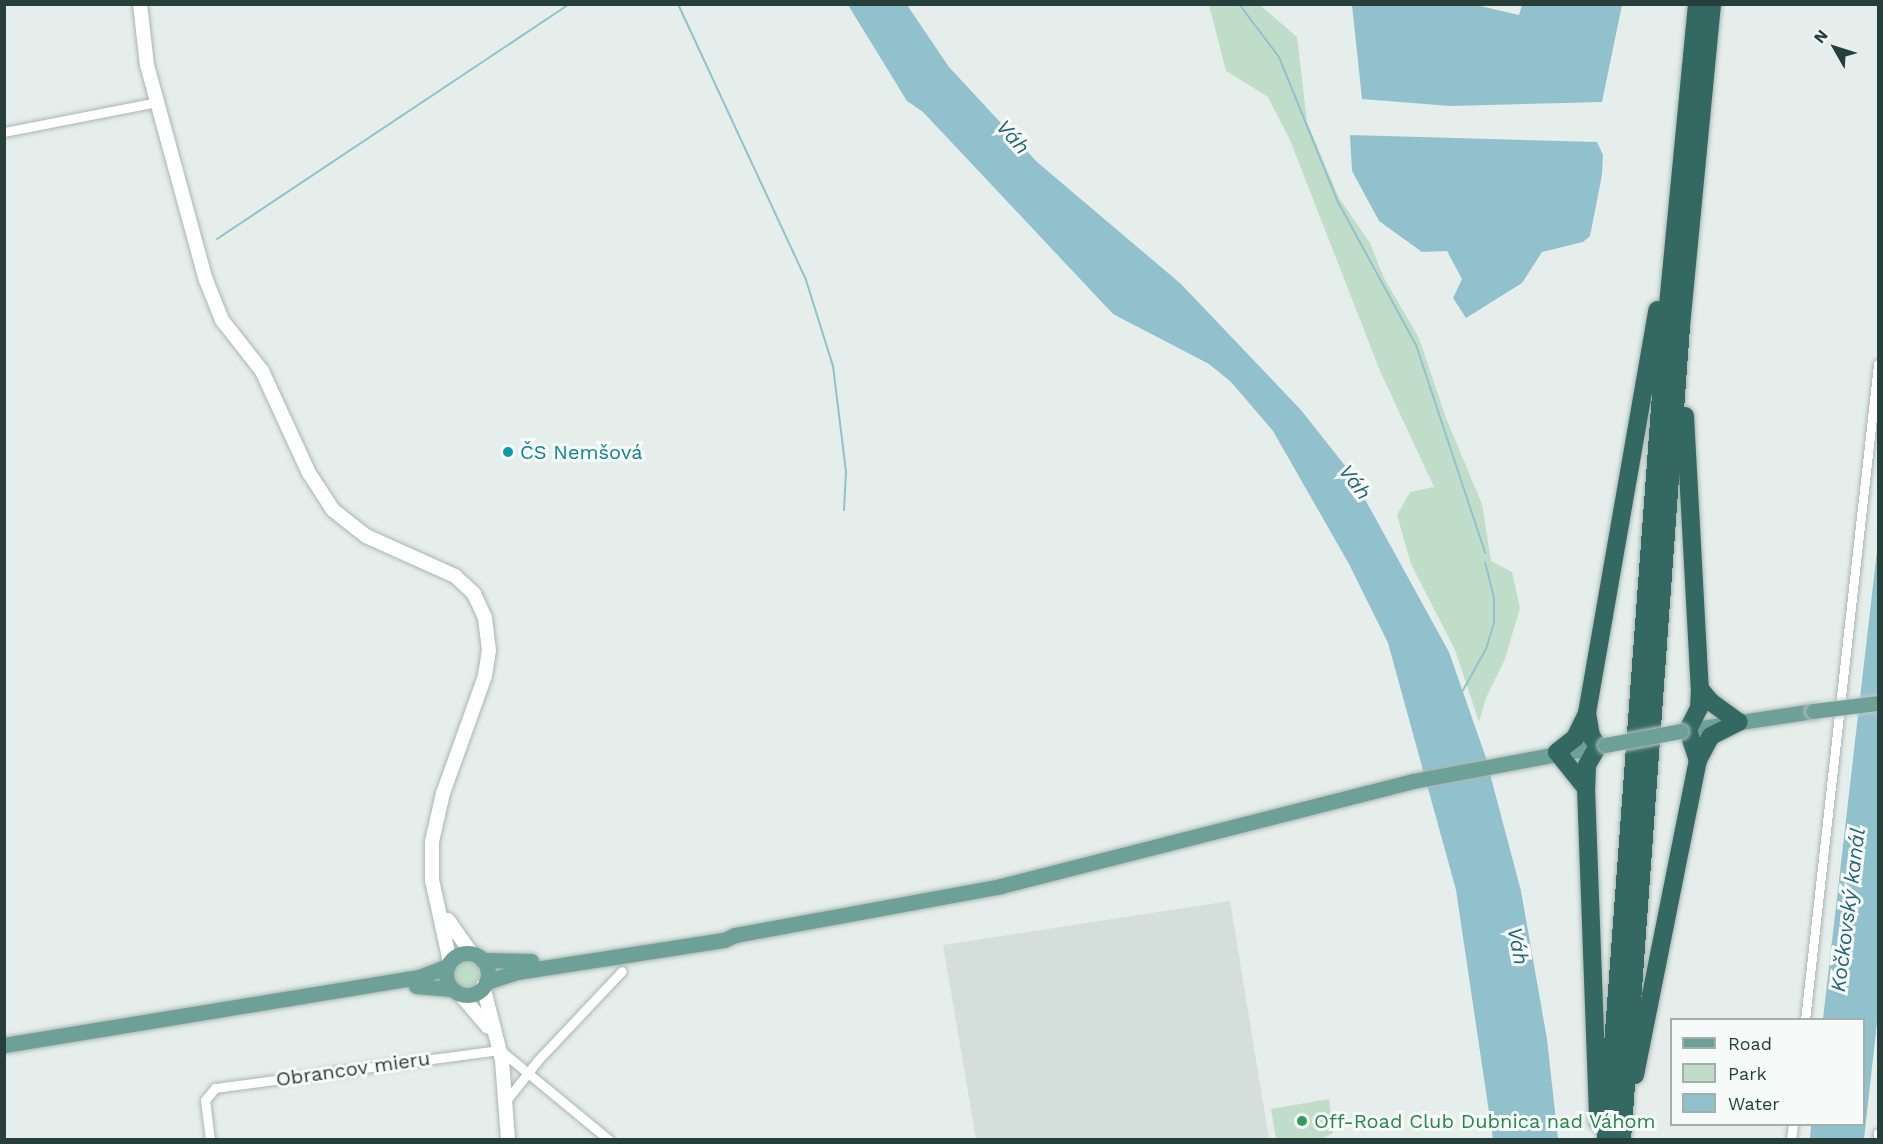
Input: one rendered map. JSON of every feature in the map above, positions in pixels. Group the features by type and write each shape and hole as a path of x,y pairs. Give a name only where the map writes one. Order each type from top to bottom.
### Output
{"highway":[{"path":"1606,1140 1674,230 1697,4"},
{"path":"1622,1140 1681,326 1712,4"},
{"path":"1586,788 1553,753 1575,738 1587,713 1665,253 1674,230"},
{"path":"1681,326 1700,688 1699,708 1684,731 1698,760"},
{"path":"1624,1104 1637,1070 1698,760 1711,736 1739,722 1717,707 1700,688"},
{"path":"1587,713 1591,736 1601,745 1590,755 1586,788 1598,1140"}],"main road":[{"path":"140,4 145,55 211,299 231,333 262,371 318,490 340,517 357,531 455,576 474,594 485,618 489,640 485,676 446,783 433,833 432,880 449,964 446,978 456,991 478,1011 498,1046"},
{"path":"231,1010 247,1012 432,984 456,991 476,993 485,984 516,972 724,940 735,935 1000,886 1198,837 1377,789 1553,753 1739,722 1878,703"},
{"path":"438,902 486,968 485,984 498,1046 508,1140"},
{"path":"4,1045 231,1010 247,1003 419,977 449,964 462,954 515,963 723,932 735,935"}],"street":[{"path":"4,132 157,102"},
{"path":"1805,1018 1878,364"},
{"path":"505,1102 527,1074 622,971"},
{"path":"498,1046 527,1074 609,1140"},
{"name":"Obrancov mieru","path":"210,1140 205,1100 208,1092 215,1088 498,1046"},
{"path":"1878,1132 1878,1140"}],"shaded area":[{"path":"1230,901 1269,1139 976,1139 943,945"}],"green space":[{"path":"1209,5 1260,5 1297,37 1307,122 1339,198 1370,243 1384,278 1419,338 1446,418 1482,504 1491,561 1512,572 1520,608 1505,659 1486,698 1479,722 1455,650 1411,564 1397,515 1410,492 1434,487 1380,371 1290,140 1268,97 1226,71"},
{"path":"466,961 475,965 479,974 475,983 466,987 457,983 453,974 457,965"},
{"name":"Off-Road Club Dubnica nad Váhom","path":"1329,1099 1333,1133 1321,1139 1276,1139 1271,1109"}],"water":[{"name":"Váh","path":"848,5 907,5 949,67 1037,162 1181,284 1301,410 1350,472 1449,652 1485,755 1521,891 1547,1039 1558,1139 1493,1139 1456,890 1388,643 1349,564 1273,431 1231,382 1209,364 1113,314 923,112 907,101"},
{"path":"1352,5 1476,5 1519,15 1522,5 1622,5 1602,102 1450,106 1362,99"},
{"path":"1350,135 1597,142 1603,155 1602,175 1590,236 1583,242 1542,252 1522,283 1466,318 1453,298 1462,279 1447,251 1422,252 1379,221 1352,171"},
{"name":"Kočkovský kanál","path":"1878,542 1878,1014 1864,1139 1810,1140 1811,1126 1865,1126 1865,1018 1823,1018"}],"waterway":[{"path":"217,239 570,4"},
{"path":"678,4 806,280 833,366 846,472 844,510"},
{"path":"1239,4 1279,57 1338,202 1416,345 1485,553"},
{"path":"1462,692 1486,649 1494,622 1494,598 1485,563"}],"place":[{"name":"ČS Nemšová","path":"508,452"},
{"name":"Off-Road Club Dubnica nad Váhom","path":"1302,1121"}]}
